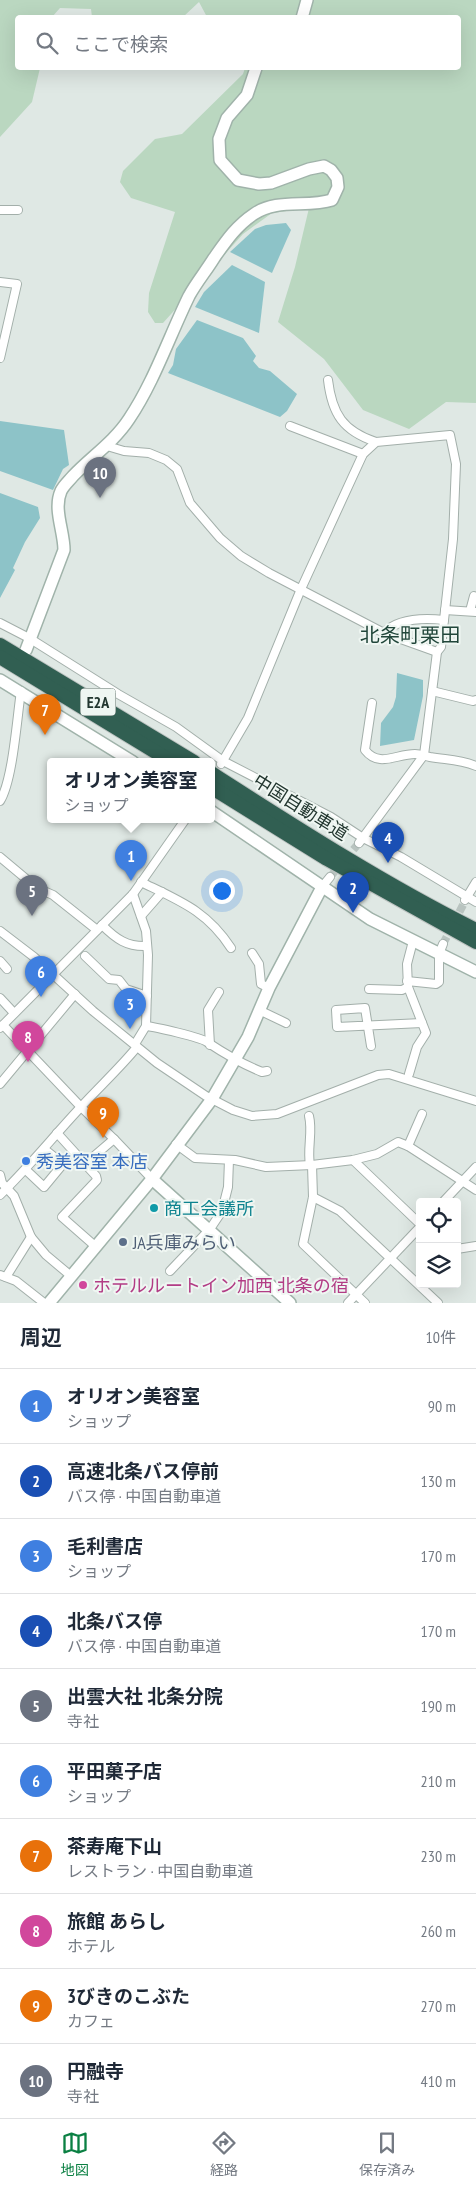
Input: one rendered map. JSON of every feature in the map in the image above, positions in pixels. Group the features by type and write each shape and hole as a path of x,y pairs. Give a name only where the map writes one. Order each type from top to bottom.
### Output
{"highway":[{"name":"E2A","path":"0,645 187,758"},
{"name":"E2A","path":"0,658 165,758"},
{"name":"中国自動車道","path":"218,766 334,850 448,916 476,930"},
{"name":"中国自動車道","path":"215,789 335,864 476,942"}],"street":[{"path":"303,15 307,0"},
{"path":"26,650 64,550 58,509 58,498 62,488 85,464 107,446 129,420 145,391 190,295 234,229 256,212 282,204 321,203 332,200 338,187 337,178 331,170 324,166 309,169 271,183 259,184 238,180 220,160 219,139 227,118 247,95 255,70"},
{"path":"0,210 18,210"},
{"path":"0,282 17,284 0,358"},
{"path":"328,380 330,393 339,418 348,428 362,437 376,442 450,435 456,464 453,540 441,647 437,652 424,756 361,840"},
{"path":"290,426 363,454"},
{"path":"376,442 363,454 301,589 250,714 218,766 331,817 361,840 401,857 465,899 476,902"},
{"path":"107,446 124,451 149,453 166,460 177,469 190,503 220,538 241,556 384,633 437,652"},
{"path":"445,610 473,612 474,596"},
{"path":"384,633 389,627 404,622 444,620"},
{"path":"0,623 29,638 118,694 176,727 209,758"},
{"path":"1,797 9,770 22,678"},
{"path":"0,680 21,691 127,758"},
{"path":"432,691 476,700"},
{"path":"372,703 365,750 370,757 384,760 416,754 460,760 476,766"},
{"path":"0,765 9,770"},
{"path":"215,814 370,920 413,941 441,949 476,972"},
{"path":"183,823 133,894 2,1026 152,1179 210,1229 290,1303"},
{"path":"0,857 37,888 53,895 119,941 131,946 147,946"},
{"path":"48,1303 152,1179 176,1144 212,1098 235,1060 322,887 330,877"},
{"path":"142,882 204,916 220,931 231,948"},
{"path":"465,899 476,882"},
{"path":"141,916 162,892"},
{"path":"0,1195 26,1170 80,1107 106,1083 136,1045 146,1026 146,931 133,894"},
{"path":"0,931 54,975 93,1012 174,1075 233,1110 252,1116 271,1115 378,1075 390,1074 476,1101"},
{"path":"409,1074 417,1046 426,1033 408,984 407,964 413,941"},
{"path":"369,989 402,990 408,984 436,984 439,982 441,949"},
{"path":"252,953 259,964 261,984 270,988"},
{"path":"85,956 109,979 119,980 126,989 147,996"},
{"path":"210,1045 208,1010 219,992"},
{"path":"0,1084 26,1050 75,994"},
{"path":"0,998 14,1013"},
{"path":"261,1011 286,1023"},
{"path":"371,1046 366,1026 422,1023"},
{"path":"146,1026 166,1029 207,1041 210,1045 235,1060 262,1072 267,1071"},
{"path":"408,1146 422,1114"},
{"path":"309,1116 311,1126 308,1156 311,1165 313,1197 303,1236 303,1244 364,1303"},
{"path":"57,1133 86,1163 98,1180 62,1217 94,1246"},
{"path":"86,1163 114,1139"},
{"path":"176,1144 195,1158 229,1160 266,1167 311,1165 353,1160 378,1154 398,1142 408,1146 476,1190"},
{"path":"26,1170 44,1187 51,1179 63,1164 44,1149"},
{"path":"170,1271 210,1229 222,1212 228,1187 229,1160"},
{"path":"353,1160 416,1222"},
{"path":"448,1198 476,1166"},
{"path":"0,1175 2,1182 14,1196 31,1237 46,1255 71,1276"},
{"path":"313,1197 340,1211 438,1303"},
{"path":"348,1303 416,1230"},
{"path":"31,1237 3,1276 16,1280 44,1303"},
{"path":"461,1248 476,1246"}],"green space":[{"path":"0,0 476,0 476,403 446,402 409,429 363,410 324,359 278,322 295,267 309,208 272,213 243,234 163,323 155,323 148,312 149,293 175,212 131,198 120,182 123,171 155,139 182,134 243,74 244,70 461,70 461,15 206,15 199,2 185,15 92,15 91,9 60,8 54,15 15,15 15,70 40,70 32,102 0,137"}],"water":[{"path":"286,223 291,230 272,273 230,252 255,229 266,225"},
{"path":"232,265 265,282 259,333 195,307 204,292"},
{"path":"197,320 243,338 256,356 253,361 259,368 270,371 297,394 287,411 280,417 168,373 173,365 176,349"},
{"path":"0,421 64,430 69,465 63,469 53,490 0,471"},
{"path":"0,493 38,507 40,518 25,542 13,568 15,570 0,598"},
{"path":"397,673 423,680 423,696 414,740 380,746 381,723 393,707 396,697"}],"tunnel":[{"path":"330,877 359,843"},
{"path":"443,944 465,901"}],"place":[{"name":"円融寺","path":"100,498"},
{"name":"茶寿庵下山","path":"45,735"},
{"name":"北条バス停","path":"388,863"},
{"name":"オリオン美容室","path":"131,881"},
{"name":"高速北条バス停前","path":"353,913"},
{"name":"出雲大社 北条分院","path":"32,916"},
{"name":"平田菓子店","path":"41,997"},
{"name":"毛利書店","path":"130,1029"},
{"name":"旅館 あらし","path":"28,1062"},
{"name":"3びきのこぶた","path":"103,1138"},
{"name":"秀美容室 本店","path":"26,1161"},
{"name":"商工会議所","path":"154,1208"},
{"name":"JA兵庫みらい","path":"123,1242"},
{"name":"ホテルルートイン加西 北条の宿","path":"83,1285"}],"district":[{"name":"北条町栗田","path":"410,635"}]}
